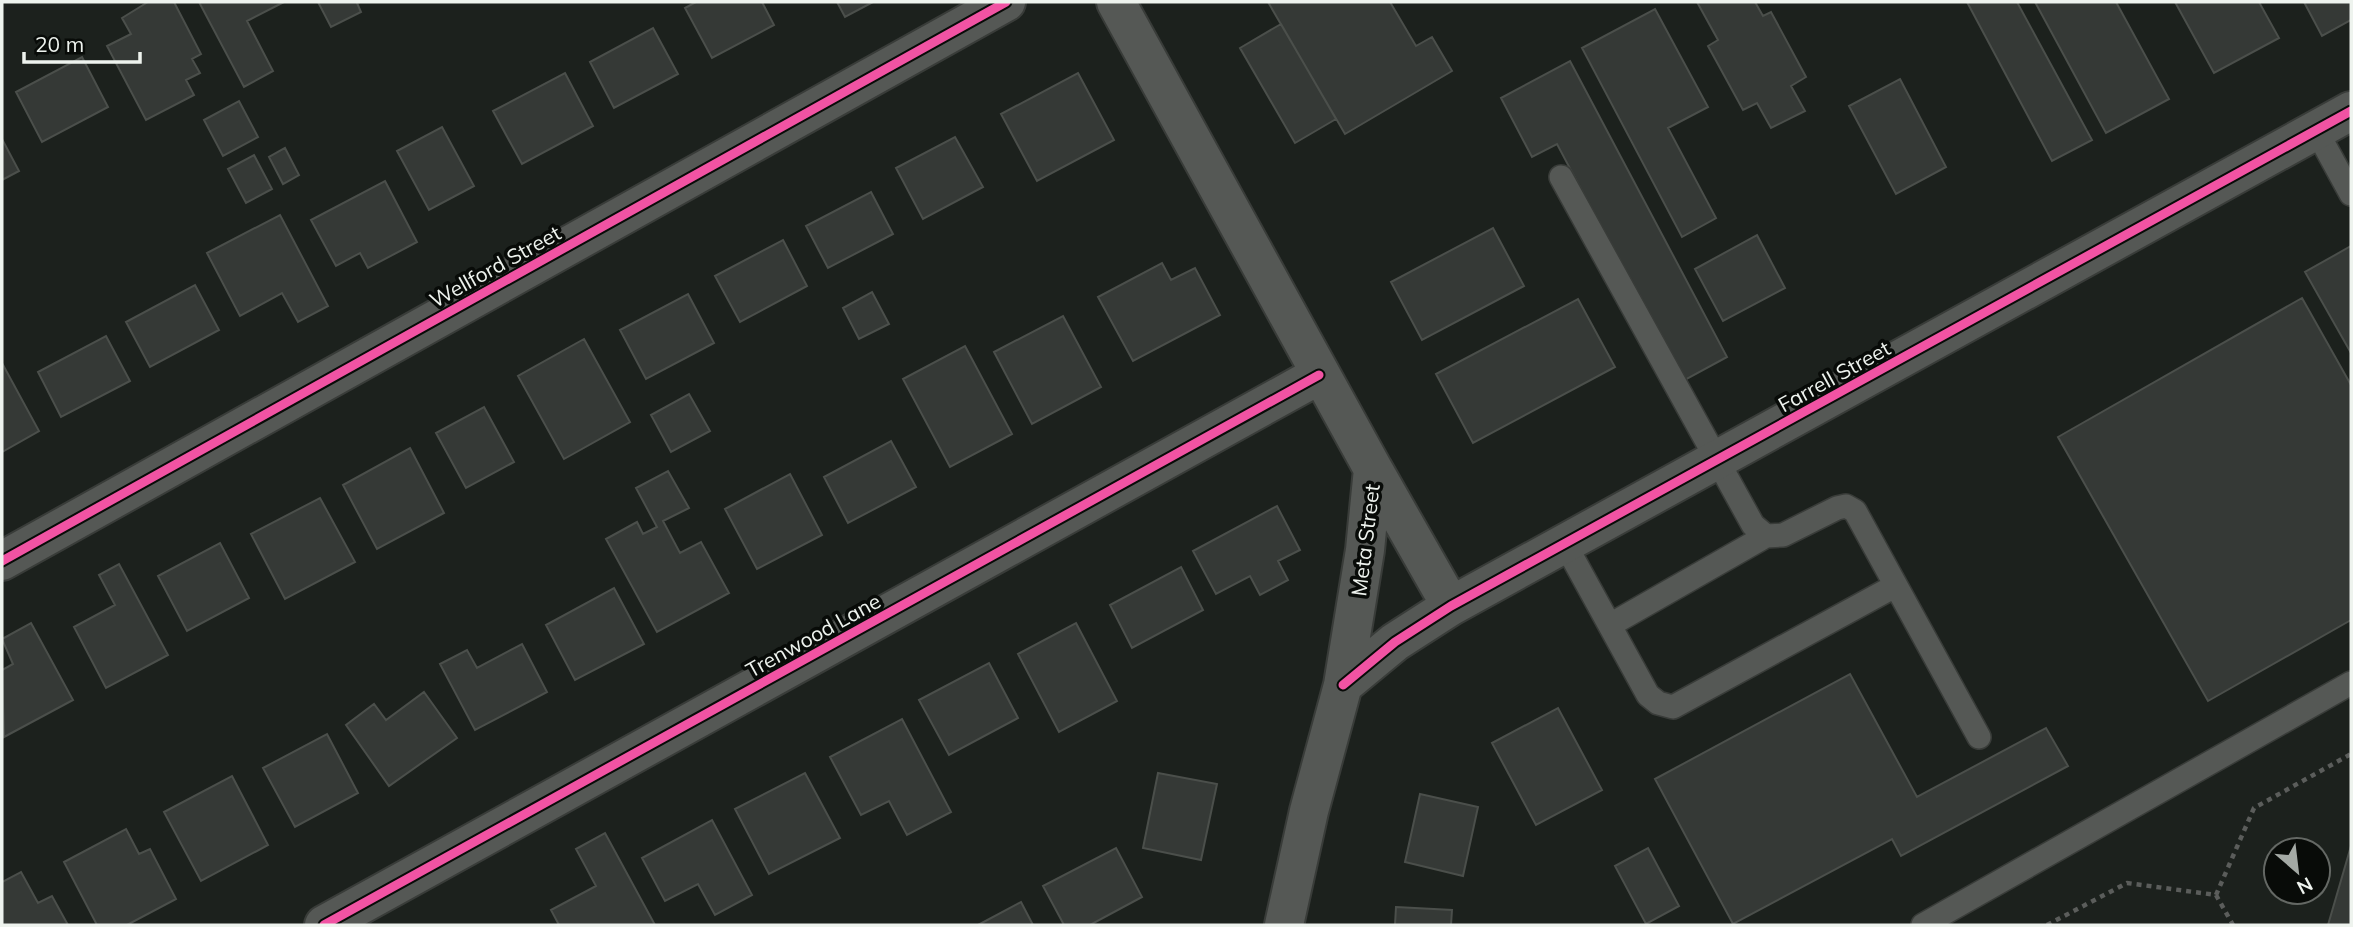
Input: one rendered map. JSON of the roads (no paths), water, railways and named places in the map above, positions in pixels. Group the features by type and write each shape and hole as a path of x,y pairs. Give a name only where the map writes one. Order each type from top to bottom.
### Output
{"street":[{"name":"Wellford Street","path":"2,561 1006,2"},
{"name":"Meta Street","path":"1116,2 1373,469 1365,550 1343,685 1308,811 1284,925"},
{"name":"Farrell Street","path":"1343,685 1395,642 1451,606 2351,111"},
{"name":"Trenwood Lane","path":"324,925 1319,375"},
{"path":"1373,469 1451,606"}],"lane":[{"path":"2316,130 2351,194"},
{"path":"1560,177 1753,525 1766,536"},
{"path":"1610,625 1766,536 1783,535 1846,506 1855,511 1979,737"},
{"path":"1565,544 1648,695 1658,703 1673,707 1895,586"},
{"path":"1923,925 2351,683"}]}
